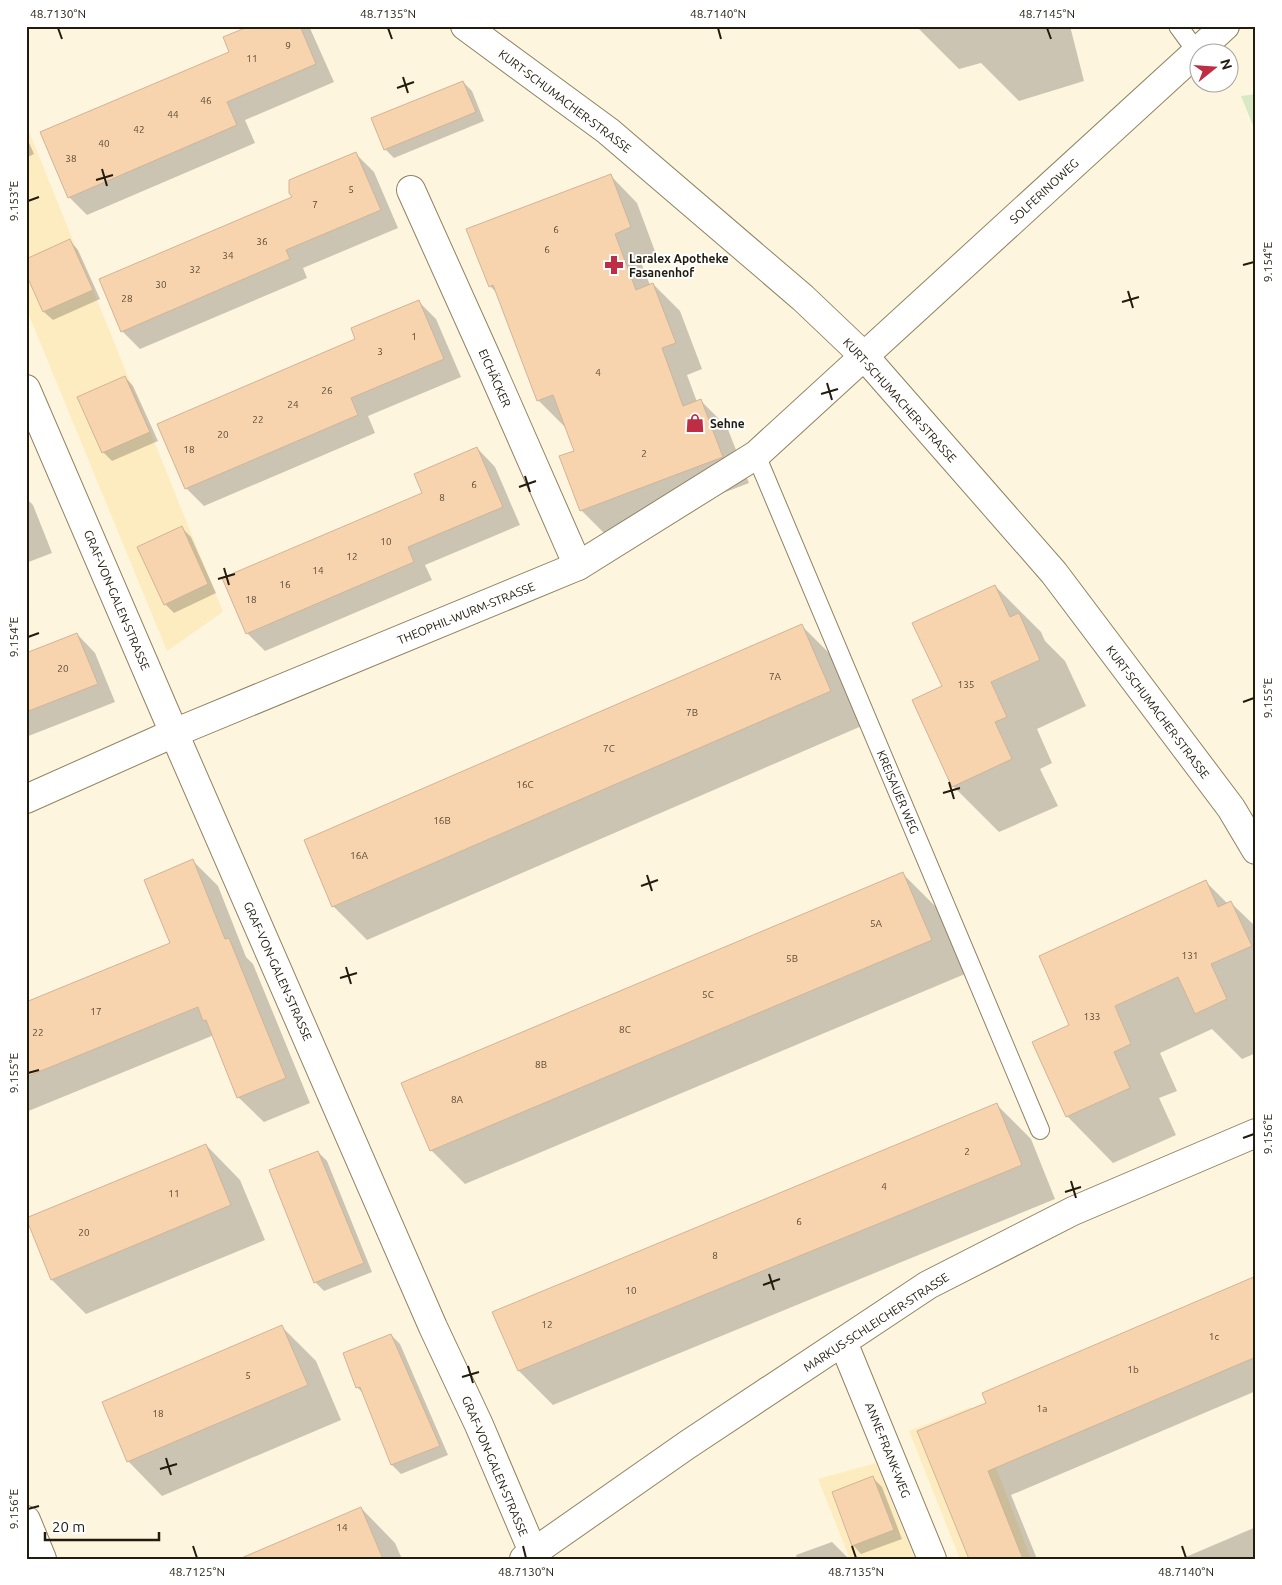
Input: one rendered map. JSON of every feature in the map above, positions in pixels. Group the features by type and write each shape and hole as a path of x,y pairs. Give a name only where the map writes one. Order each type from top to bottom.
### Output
{"street":[{"name":"KURT-SCHUMACHER-STRASSE","path":"465,26 608,131 803,298 864,356 1054,573 1231,808 1256,850"},
{"name":"SOLFERINOWEG","path":"1208,42 1225,26"},
{"name":"SOLFERINOWEG","path":"864,356 1190,58"},
{"name":"EICHÄCKER","path":"411,190 578,566"},
{"name":"THEOPHIL-WURM-STRASSE","path":"26,799 174,733 578,566 756,455 864,356"},
{"name":"GRAF-VON-GALEN-STRASSE","path":"26,389 433,1327 479,1425 528,1556"},
{"name":"MARKUS-SCHLEICHER-STRASSE","path":"528,1556 687,1445 928,1285 1073,1211 1256,1133"},
{"name":"ANNE-FRANK-WEG","path":"843,1342 932,1559"},
{"path":"26,1520 42,1559"}],"lane":[{"path":"1178,26 1190,42"},
{"name":"KREISAUER WEG","path":"756,455 1040,1130"}],"shaded area":[{"path":"26,124 223,612 167,651 26,308"},
{"path":"971,1407 1031,1559 960,1559 909,1431"},
{"path":"876,1463 915,1559 850,1559 818,1479"}],"green space":[{"path":"1256,94 1256,133 1241,96"}],"building":[{"path":"250,26 300,26 316,64 227,102 237,125 68,198 40,132 229,52 223,37"},
{"path":"463,81 476,112 384,150 371,118"},
{"path":"356,152 381,210 286,250 290,259 121,332 99,279 292,197 289,193 289,180"},
{"path":"611,174 631,227 615,234 636,290 653,283 676,343 662,348 683,406 701,399 723,457 580,511 559,456 574,451 553,395 537,401 493,285 489,287 466,229"},
{"path":"70,239 93,290 43,312 26,274 26,259"},
{"path":"419,300 444,359 351,398 358,415 185,489 157,424 355,339 351,328"},
{"path":"125,376 150,432 102,453 77,397"},
{"path":"477,447 503,507 408,547 414,562 246,634 222,578 422,493 414,474"},
{"path":"182,526 208,584 164,605 137,547"},
{"path":"995,585 1010,617 1019,613 1040,660 991,682 1007,717 995,722 1012,759 952,787 912,700 942,686 912,623"},
{"path":"802,624 831,691 332,907 304,840"},
{"path":"77,633 98,684 26,712 26,653"},
{"path":"193,859 225,939 229,938 286,1078 237,1098 206,1020 203,1021 198,1007 26,1077 26,1002 170,943 144,880"},
{"path":"903,872 932,940 430,1151 401,1083"},
{"path":"1206,880 1218,907 1231,901 1252,946 1211,964 1227,999 1195,1014 1178,977 1115,1006 1131,1044 1114,1052 1130,1088 1066,1117 1032,1042 1069,1025 1039,956"},
{"path":"997,1103 1022,1165 518,1371 492,1312"},
{"path":"206,1144 231,1205 51,1280 26,1218"},
{"path":"318,1151 364,1263 314,1283 269,1170"},
{"path":"1256,1276 1256,1357 988,1471 1023,1559 969,1559 917,1431 986,1403 982,1393"},
{"path":"282,1325 308,1385 127,1462 102,1402"},
{"path":"391,1334 440,1446 391,1465 360,1387 356,1388 343,1353"},
{"path":"873,1476 894,1530 852,1546 832,1492"},
{"path":"361,1507 383,1559 239,1559"}],"place":[{"name":"Laralex Apotheke Fasanenhof","path":"614,265"},
{"name":"Sehne","path":"695,423"}]}
